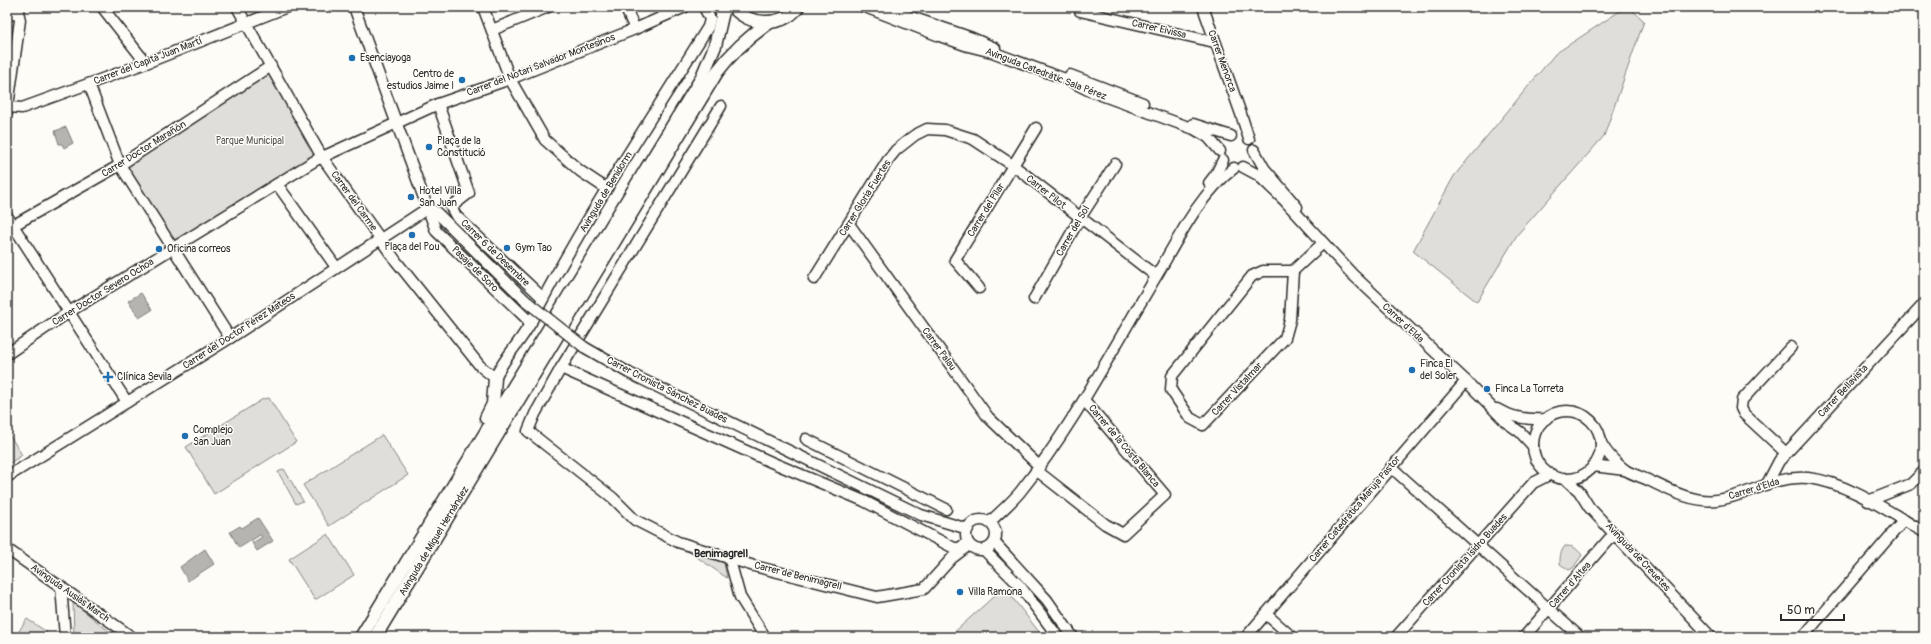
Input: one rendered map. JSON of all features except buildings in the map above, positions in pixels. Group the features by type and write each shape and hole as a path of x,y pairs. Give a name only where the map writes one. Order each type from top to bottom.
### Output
{"main road":[{"path":"451,487 701,78 715,46 724,7"},
{"path":"733,7 744,17 752,20 770,22 788,16 798,7"},
{"name":"Avinguda de Miguel Hernández","path":"375,637 395,607 491,443 717,72 729,56 751,35 770,22"},
{"path":"451,487 493,404 495,378"},
{"name":"Avinguda de Miguel Hernández","path":"361,637 451,487"}],"street":[{"path":"102,7 146,63"},
{"name":"Carrer del Carme","path":"237,7 322,157 396,261 476,361 495,378"},
{"name":"Carrer del Capità Juan Martí","path":"8,105 22,108 146,63 287,7"},
{"path":"354,7 428,208"},
{"path":"483,7 510,79 544,140 580,171 607,189"},
{"path":"492,30 548,7"},
{"path":"625,7 635,29"},
{"name":"Carrer del Notari Salvador Montesinos","path":"322,157 438,104 510,79 635,29 685,7"},
{"name":"Avinguda de Benidorm","path":"495,378 501,366 529,325 543,298 607,189 708,27 710,19 704,7"},
{"name":"Avinguda Catedràtic Sala Pérez","path":"865,7 937,35 999,54 1068,80 1090,91 1194,129 1208,137 1221,156"},
{"name":"Avinguda Catedràtic Sala Pérez","path":"882,7 972,38 1093,83 1194,124 1231,136"},
{"name":"Carrer Menorca","path":"1203,7 1214,42 1242,114 1248,139"},
{"name":"Carrer Eivissa","path":"1080,11 1214,42"},
{"path":"8,105 20,20 13,14"},
{"name":"Carrer Doctor Marañón","path":"10,227 120,165 271,66"},
{"path":"88,84 120,165 230,338"},
{"name":"Carrer 6 de Desembre","path":"438,104 469,193 451,207 456,216 543,298"},
{"path":"561,368 721,106"},
{"path":"990,522 1019,493 1070,424 1190,208 1216,174 1223,142 1231,136 1239,125 1242,114"},
{"name":"Carrer del Pilar","path":"979,288 955,260 1036,128"},
{"name":"Carrer Pilot","path":"927,129 945,130 973,140 1014,166 1153,274"},
{"name":"Carrer Gloria Fuertes","path":"814,279 888,160 896,150 915,135 927,129"},
{"path":"1231,136 1237,134 1248,139 1264,168 1289,195 1322,241"},
{"path":"1153,274 1195,211 1221,179 1238,167 1250,162 1254,150"},
{"path":"1221,156 1238,167 1258,175 1285,201 1322,241"},
{"name":"Carrer Doctor Severo Ochoa","path":"7,354 69,312 322,157"},
{"name":"Carrer del Sol","path":"1034,299 1080,218 1115,164"},
{"path":"277,184 336,267"},
{"name":"Carrer Cronista Sánchez Buades","path":"428,208 436,212 526,301 584,347 629,373 922,515 968,529"},
{"name":"Carrer del Doctor Pérez Mateos","path":"7,477 230,338 336,267 382,240 428,208"},
{"name":"Pasaje de Soro","path":"428,208 436,231 529,325"},
{"path":"7,216 10,227 69,312 127,402"},
{"name":"Carrer Palau","path":"849,224 988,417 1037,468"},
{"path":"1293,271 1322,241"},
{"name":"Carrer d'Elda","path":"1322,241 1372,294 1466,381 1506,422 1520,432 1533,446"},
{"name":"Carrer Vistalmar","path":"1263,271 1293,271 1290,320 1285,338 1203,425 1190,418 1172,390 1172,376 1252,276 1263,271"},
{"name":"Carrer Bellavista","path":"1768,482 1773,471 1786,453 1924,304"},
{"path":"1786,453 1744,414 1741,408 1742,400 1791,347"},
{"name":"Carrer de Benimagrell","path":"561,368 535,414 528,431 613,498 635,520 678,542 754,566 877,597 924,589 952,558 969,544"},
{"name":"Carrer Cronista Sánchez Buades","path":"561,368 771,462 864,501 954,548 959,548 969,544"},
{"name":"Carrer Catedràtica Maruja Pastor","path":"1246,637 1466,381"},
{"name":"Carrer de la Costa Blanca","path":"1037,468 1105,524 1123,534 1165,495 1084,400"},
{"name":"Carrer d'Elda","path":"1489,404 1502,412 1516,417 1527,419 1546,418"},
{"path":"1563,411 1581,414 1595,426 1601,443 1600,452 1593,466 1580,476 1564,478 1551,474 1539,463 1533,446 1537,431 1546,418 1563,411"},
{"path":"806,439 946,509"},
{"name":"Carrer d'Elda","path":"1601,443 1606,452 1625,470"},
{"path":"832,472 839,456"},
{"name":"Carrer Cronista Isidro Buades","path":"1396,637 1533,482 1539,463"},
{"name":"Carrer d'Elda","path":"1593,466 1625,470 1676,493 1705,500 1718,500 1768,482 1788,478 1808,478 1828,483 1868,501 1924,532"},
{"path":"1391,467 1580,637"},
{"path":"1868,501 1911,484 1924,471"},
{"name":"Carrer Cronista Isidro Buades","path":"1533,482 1551,474"},
{"name":"Avinguda de Creuetes","path":"1564,478 1578,491 1589,507 1617,535 1711,637"},
{"path":"981,520 990,522 996,530 995,543 991,547 984,550 977,550 969,544 966,536 968,529 976,521 981,520"},
{"path":"1803,637 1904,520"},
{"name":"Carrer d'Altea","path":"1524,637 1609,539 1617,535"},
{"path":"995,543 1047,600 1073,637"},
{"name":"Avinguda Ausiàs March","path":"7,549 132,637"},
{"path":"984,550 1020,586 1058,637"},
{"path":"729,557 740,597 765,637"},
{"path":"61,586 65,637"},
{"path":"1266,614 1292,637"}],"green space":[{"path":"1626,7 1629,7 1644,21 1604,136 1517,235 1477,302 1413,251 1454,176 1555,54"},
{"path":"13,25 15,26 7,79 7,31"},
{"name":"Parque Municipal","path":"271,66 322,157 174,248 120,165"},
{"path":"269,398 296,442 214,494 186,447 263,399"},
{"path":"7,431 22,455 7,465"},
{"path":"382,435 408,475 329,526 303,485"},
{"path":"284,469 303,501 296,504 278,472"},
{"path":"328,534 354,575 315,600 289,559"},
{"path":"1565,546 1575,548 1582,555 1573,568 1569,570 1560,564 1562,550"},
{"path":"688,551 724,563 727,578"},
{"path":"1004,587 1043,637 949,637"},
{"path":"73,602 116,637 74,637"},
{"path":"27,619 47,632 44,637 15,637"}],"shaded area":[{"path":"66,127 73,143 64,148 62,144 59,144 55,131"},
{"path":"141,293 152,310 139,318 128,301"},
{"path":"258,518 273,541 257,551 252,543 262,537 260,535 239,548 230,532 240,526 242,528"},
{"path":"205,549 214,564 188,581 180,567"}],"place":[{"name":"Esenciayoga","path":"352,58"},
{"name":"Centro de estudios Jaime I","path":"462,80"},
{"name":"Plaça de la Constitució","path":"429,147"},
{"name":"Hotel Villa San Juan","path":"411,197"},
{"name":"Plaça del Pou","path":"412,235"},
{"name":"Gym Tao","path":"507,248"},
{"name":"Oficina correos","path":"159,249"},
{"name":"Finca El del Soler","path":"1412,370"},
{"name":"Clínica Sevila","path":"108,377"},
{"name":"Finca La Torreta","path":"1487,389"},
{"name":"Complejo San Juan","path":"185,436"},
{"name":"Villa Ramona","path":"960,592"}],"district":[{"name":"Benimagrell","path":"721,553"}]}
